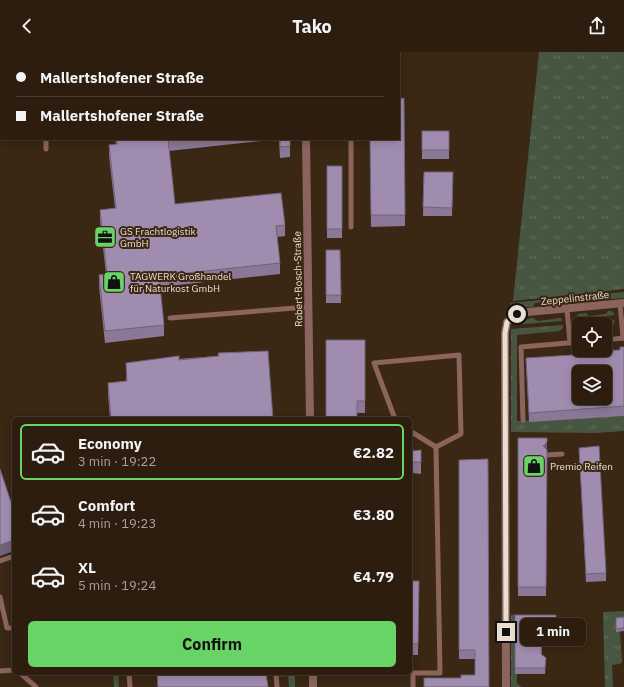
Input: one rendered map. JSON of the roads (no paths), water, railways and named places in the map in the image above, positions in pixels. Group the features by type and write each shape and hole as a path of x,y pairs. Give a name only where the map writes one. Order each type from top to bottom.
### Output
{"street":[{"name":"Robert-Bosch-Straße","path":"306,140 310,417"},
{"name":"Zeppelinstraße","path":"506,687 505,333 507,322 517,314 622,303"},
{"path":"313,675 313,687"}],"lane":[{"path":"46,140 46,149"},
{"path":"351,140 351,227"},
{"path":"612,339 623,338 622,303"},
{"path":"170,318 308,307"},
{"path":"523,420 521,347 570,343 567,308"},
{"path":"394,417 374,363 459,355 461,434 436,447"},
{"path":"412,432 436,447"},
{"path":"413,687 413,673 440,673 436,447"},
{"path":"547,455 562,454"},
{"path":"0,561 12,557"},
{"path":"0,597 7,628 12,628"},
{"path":"0,670 12,670"},
{"path":"22,675 36,687"},
{"path":"129,675 130,687"},
{"path":"276,675 277,687"}],"place":[{"name":"GS Frachtlogistik GmbH","path":"105,237"},
{"name":"TAGWERK Großhandel für Naturkost GmbH","path":"114,282"},
{"name":"Premio Reifen","path":"534,466"}]}
